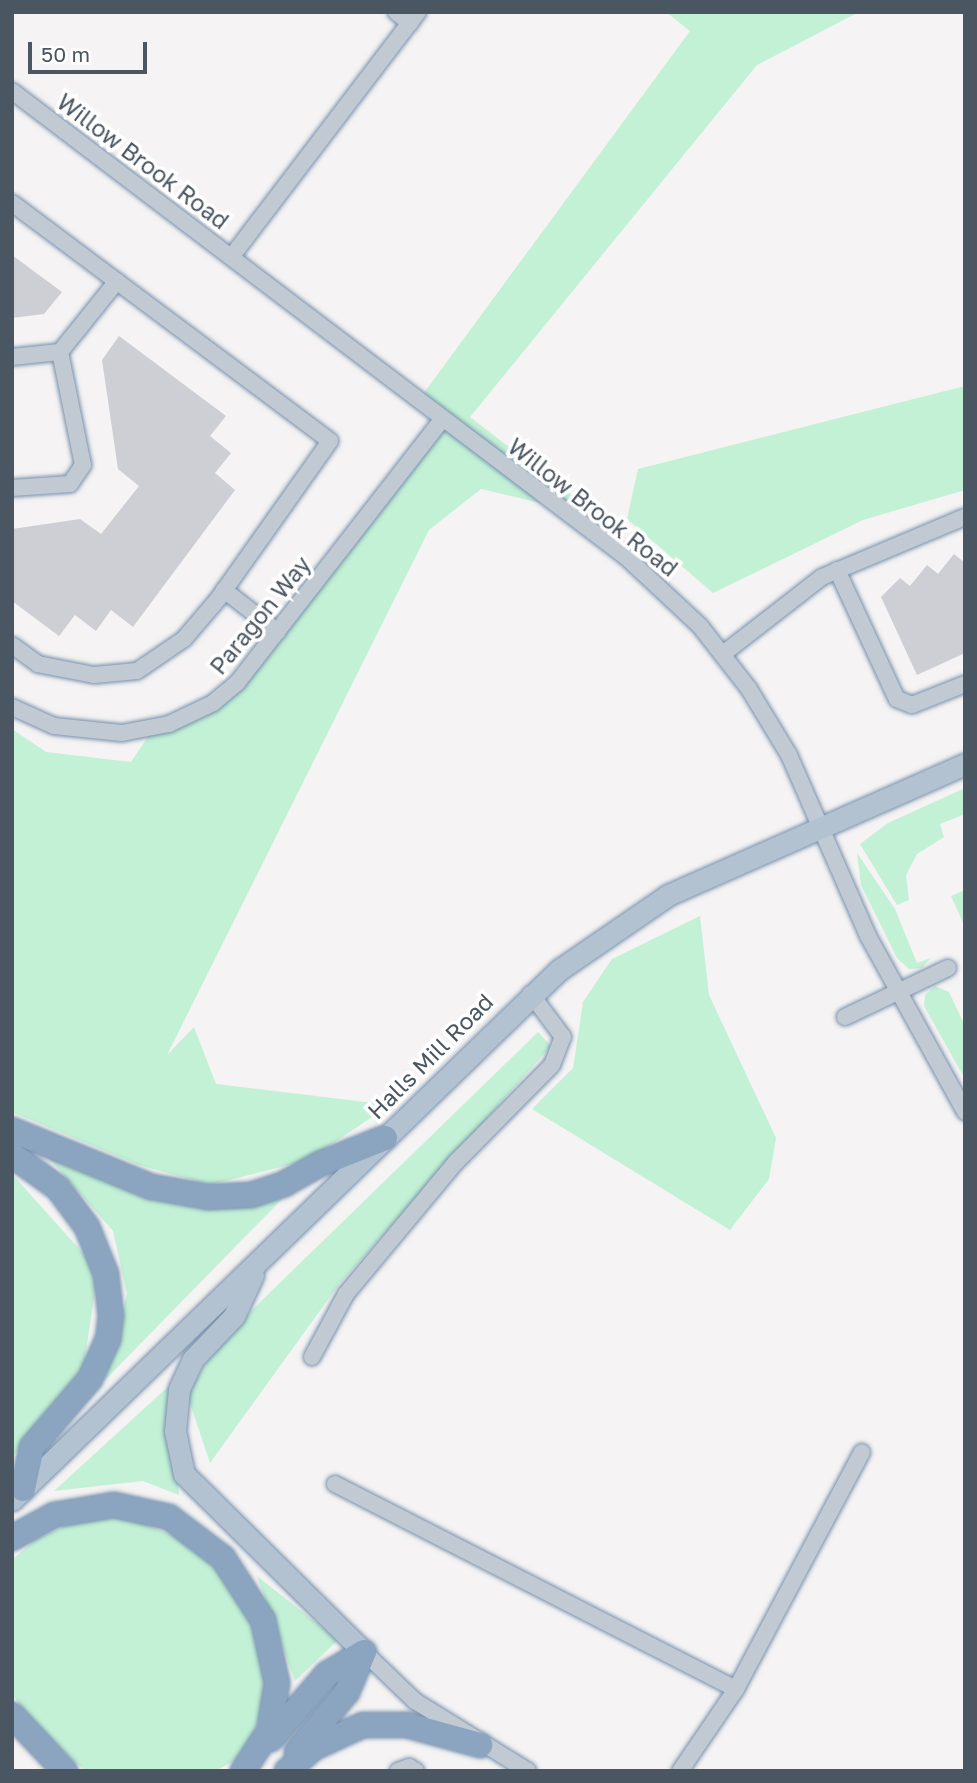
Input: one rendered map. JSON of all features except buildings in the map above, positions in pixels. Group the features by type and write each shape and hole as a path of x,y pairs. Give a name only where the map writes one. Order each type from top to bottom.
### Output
{"highway":[{"path":"12,1130 152,1187 209,1197 262,1191 385,1138"},
{"path":"12,1155 58,1188 87,1227 106,1274 111,1316 104,1349 90,1379 32,1447 18,1494"},
{"path":"12,1538 54,1515 114,1504 169,1517 223,1558 263,1620 277,1683 269,1731 243,1771"},
{"path":"243,1771 327,1674 364,1652"},
{"path":"286,1771 347,1692 364,1652"},
{"path":"12,1715 65,1771"},
{"path":"286,1771 315,1747 363,1725 407,1725 480,1745"},
{"path":"12,1729 44,1771"}],"main road":[{"name":"Halls Mill Road","path":"18,1494 261,1261 531,994 650,905 965,764"},
{"path":"261,1261 234,1316 193,1359 179,1389 175,1431 184,1474 364,1652"}],"street":[{"path":"232,256 414,18 396,12"},
{"name":"Willow Brook Road","path":"12,91 645,573 723,654 789,755 867,936 965,1112"},
{"path":"12,203 330,441 224,590 184,639 137,671 94,675 38,664 12,645"},
{"path":"12,356 60,352 117,281"},
{"path":"12,488 70,484 83,465 60,352"},
{"name":"Paragon Way","path":"12,707 79,732 122,733 161,726 185,718 226,692 278,632 442,419"},
{"path":"723,654 822,577 965,517"},
{"path":"837,570 897,699 912,705 965,684"},
{"path":"224,590 278,632"},
{"path":"845,1017 948,968"},
{"path":"312,1357 346,1294 456,1162 552,1065 563,1037 531,994"},
{"path":"680,1771 736,1689 862,1452"},
{"path":"335,1484 736,1689"},
{"path":"364,1652 415,1701 480,1745 528,1771"},
{"path":"398,1771 409,1767 416,1771"}],"green space":[{"path":"666,12 859,12 757,65 470,417 600,517 481,489 429,530 167,1055 194,1027 216,1084 390,1105 308,1160 210,1185 139,1165 12,1112 12,729 46,752 131,762 153,729 239,685 445,423 418,401 690,31"},
{"path":"965,386 965,490 863,520 713,593 627,519 638,469"},
{"path":"965,788 965,814 940,824 944,837 917,854 906,875 909,900 897,905 860,844 888,823"},
{"path":"857,853 895,909 917,963 931,958 922,968 909,969 897,958 861,885"},
{"path":"965,890 965,927 951,896"},
{"path":"700,916 709,995 776,1138 769,1179 730,1230 532,1109 573,1068 583,1002 612,959"},
{"path":"935,986 949,992 965,1026 965,1079 924,1006 925,995"},
{"path":"538,1032 551,1046 340,1283 210,1463 187,1394 219,1342"},
{"path":"41,1149 231,1207 283,1198 104,1381 127,1294 113,1231"},
{"path":"12,1174 98,1270 81,1385 12,1457"},
{"path":"171,1384 179,1495 143,1481 54,1491"},
{"path":"122,1515 193,1544 234,1585 257,1631 269,1693 244,1755 216,1771 84,1770 31,1720 12,1694 12,1560 35,1540 71,1523"},
{"path":"257,1576 338,1640 295,1681"}]}
